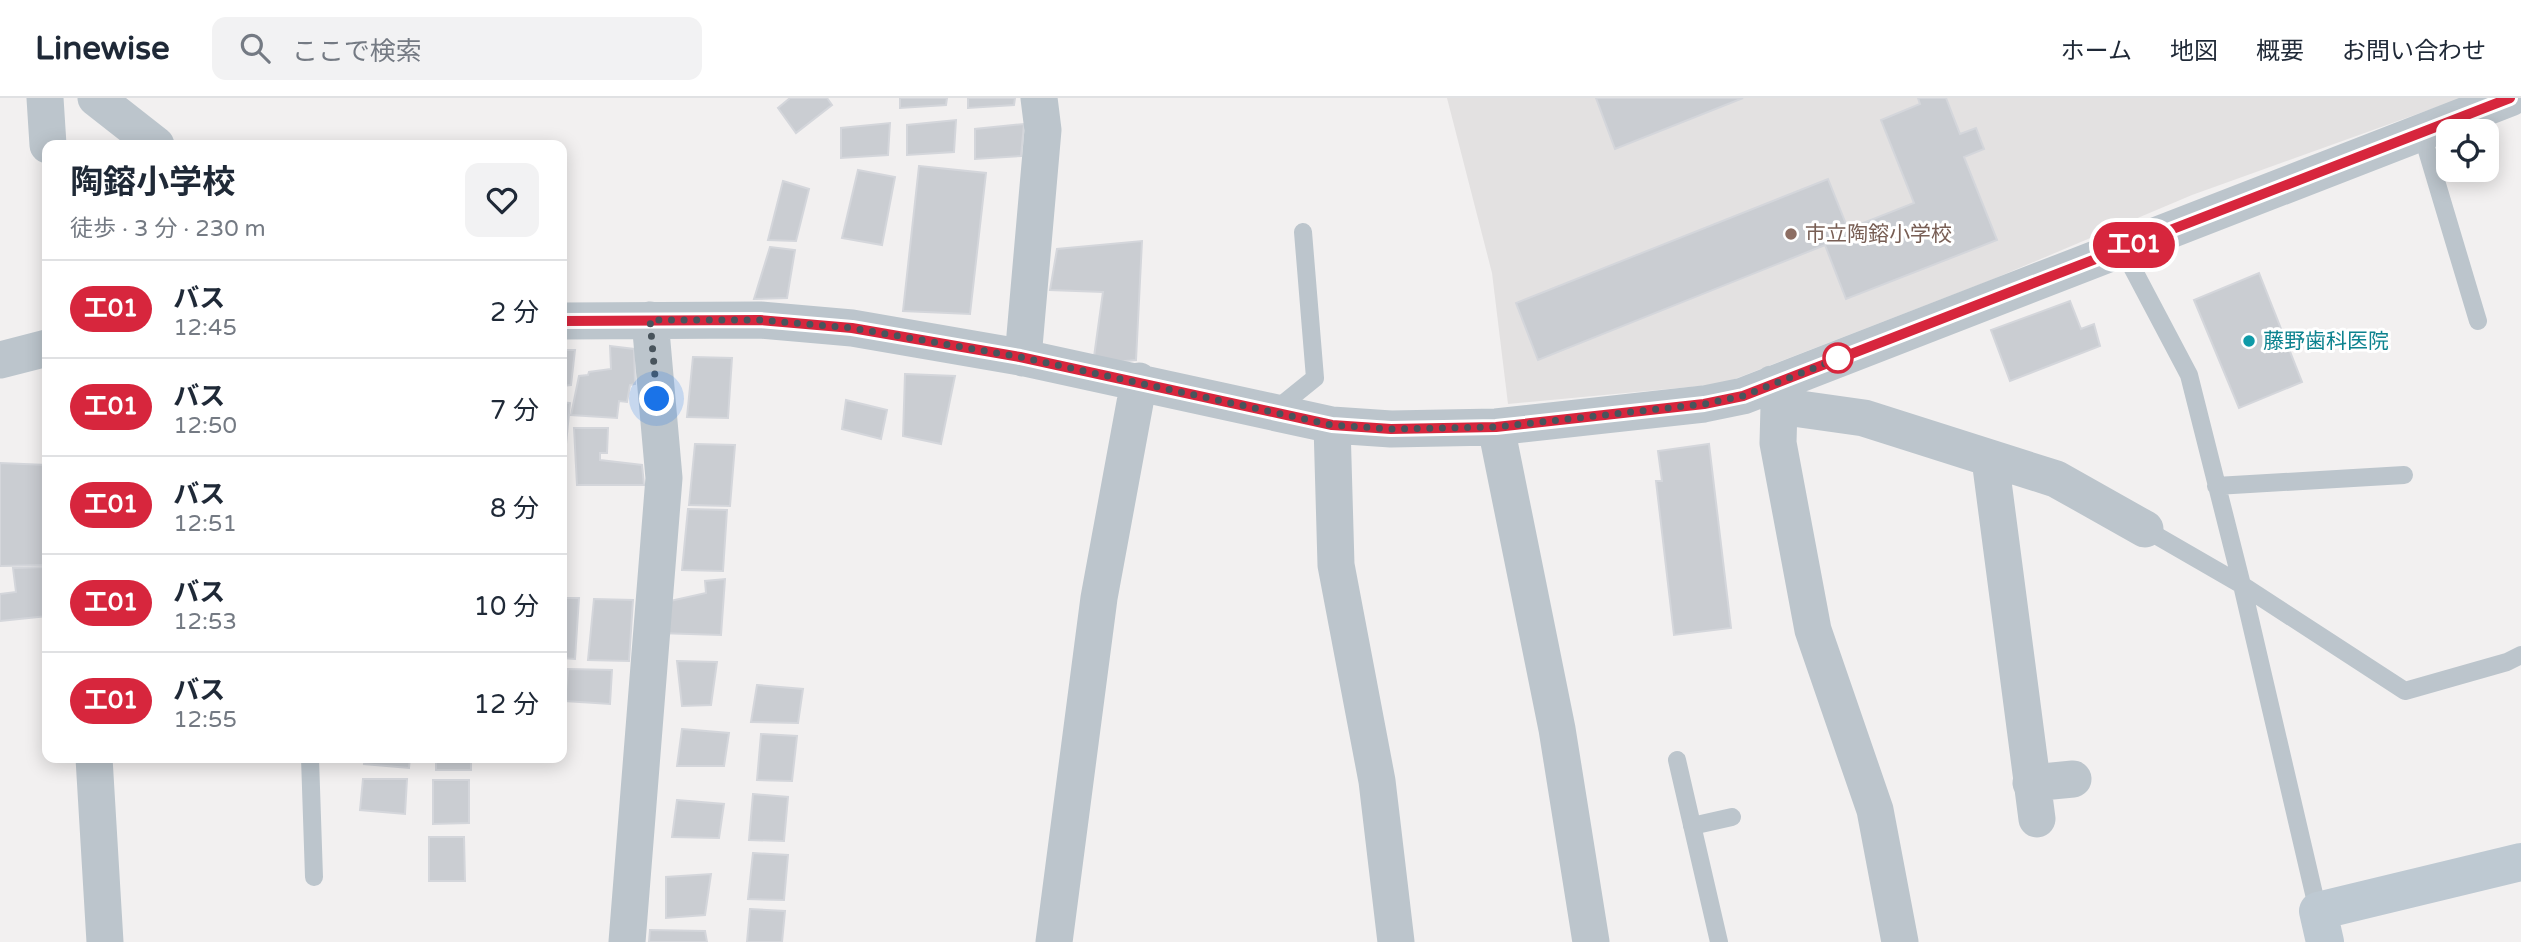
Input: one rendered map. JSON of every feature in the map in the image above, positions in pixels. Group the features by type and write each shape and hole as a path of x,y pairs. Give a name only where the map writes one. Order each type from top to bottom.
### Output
{"main road":[{"path":"2321,927 2521,862"}],"street":[{"path":"45,98 48,140"},
{"path":"96,98 150,140"},
{"path":"1023,358 1043,130 1039,98"},
{"path":"1775,395 2123,250 2422,134 2488,102"},
{"path":"627,942 664,478 650,320"},
{"path":"567,321 760,320 852,328 1023,358 1332,425 1391,429 1496,427 1704,404 1743,396 1775,395 1864,418 2056,479 2145,529"},
{"path":"0,360 42,349"},
{"path":"1054,942 1099,598 1139,382"},
{"path":"1775,395 1778,443 1813,630 1875,810 1900,942"},
{"path":"1332,425 1336,565 1377,781 1396,942"},
{"path":"1496,427 1557,729 1591,942"},
{"path":"1990,459 2037,819"},
{"path":"94,763 106,942"},
{"path":"2031,783 2073,779"}],"lane":[{"path":"2422,134 2478,321"},
{"path":"1273,412 1315,377 1303,232"},
{"path":"2123,250 2189,375 2242,585 2321,927"},
{"path":"2216,486 2404,475"},
{"path":"2145,529 2242,585 2405,691 2507,662 2521,655"},
{"path":"1677,761 1719,942"},
{"path":"310,763 314,877"},
{"path":"1692,826 1732,817"}],"shaded area":[{"name":"市立陶鎔小学校","path":"1447,98 2462,98 2192,195 1991,280 1722,384 1508,404 1492,273"}],"building":[{"path":"790,98 827,98 832,105 796,133 778,108"},
{"path":"900,98 947,98 946,105 900,108"},
{"path":"968,98 1015,98 1014,105 968,108"},
{"path":"1596,98 1743,98 1615,149"},
{"path":"1918,98 1946,98 1960,134 1976,128 1984,149 1964,157 1997,240 1846,299 1825,245 1538,360 1516,303 1828,179 1848,229 1914,203 1881,120 1920,104"},
{"path":"956,120 954,152 907,155 907,125"},
{"path":"890,123 888,155 841,158 841,128"},
{"path":"1024,124 1021,156 975,159 975,129"},
{"path":"919,166 986,173 970,314 903,311"},
{"path":"858,170 895,177 882,245 842,238"},
{"path":"783,181 809,189 796,241 768,240"},
{"path":"1142,241 1136,360 1093,364 1103,292 1050,290 1057,249"},
{"path":"770,247 795,250 787,298 754,299"},
{"name":"藤野歯科医院","path":"2259,273 2302,382 2239,408 2194,300"},
{"path":"2070,301 2081,329 2094,324 2100,346 2010,381 1991,330"},
{"path":"610,346 634,349 635,384 630,385 627,402 619,401 617,418 571,415 579,376 611,369"},
{"path":"567,350 575,350 571,385 567,385"},
{"path":"693,357 732,358 728,418 687,417"},
{"path":"905,374 955,376 941,444 903,436"},
{"path":"846,400 887,410 881,439 842,429"},
{"path":"567,403 570,403 567,434"},
{"path":"574,428 608,428 607,453 600,453 600,460 642,465 644,485 577,485"},
{"path":"695,444 735,445 730,506 689,505"},
{"path":"1709,444 1731,628 1674,635 1656,481 1662,481 1658,451"},
{"path":"0,463 42,465 42,565 0,566"},
{"path":"688,509 727,510 723,571 682,570"},
{"path":"42,567 42,617 0,621 0,594 16,592 13,568"},
{"path":"725,579 721,635 658,633 661,603 706,593 705,581"},
{"path":"567,598 579,598 575,659 567,658"},
{"path":"594,599 633,600 629,661 588,660"},
{"path":"677,661 717,662 711,705 682,706"},
{"path":"568,669 612,670 610,704 567,701"},
{"path":"757,685 803,689 798,723 751,722"},
{"path":"682,729 729,733 724,766 677,766"},
{"path":"761,734 797,736 792,781 757,780"},
{"path":"364,763 410,763 409,768"},
{"path":"436,763 471,763 471,770 436,770"},
{"path":"363,779 407,779 405,814 360,810"},
{"path":"433,780 469,780 469,823 433,824"},
{"path":"753,794 788,797 784,841 749,840"},
{"path":"677,800 724,804 719,838 672,837"},
{"path":"429,837 464,837 465,881 429,881"},
{"path":"753,853 788,855 784,900 748,899"},
{"path":"711,874 705,915 666,918 666,877"},
{"path":"750,909 785,911 782,942 747,942"},
{"path":"650,930 705,931 707,942 649,942"}],"bus line":[{"name":"工01","path":"567,321 760,320 852,328 1020,357 1332,425 1391,429 1496,427 1704,404 1743,396 2510,98"}],"place":[{"name":"市立陶鎔小学校","path":"1791,234"},
{"name":"藤野歯科医院","path":"2249,341"}],"route":[{"path":"657,399 650,320 760,320 852,328 1020,357 1332,425 1391,429 1496,427 1704,404 1743,396 1847,355 1838,358"}]}
